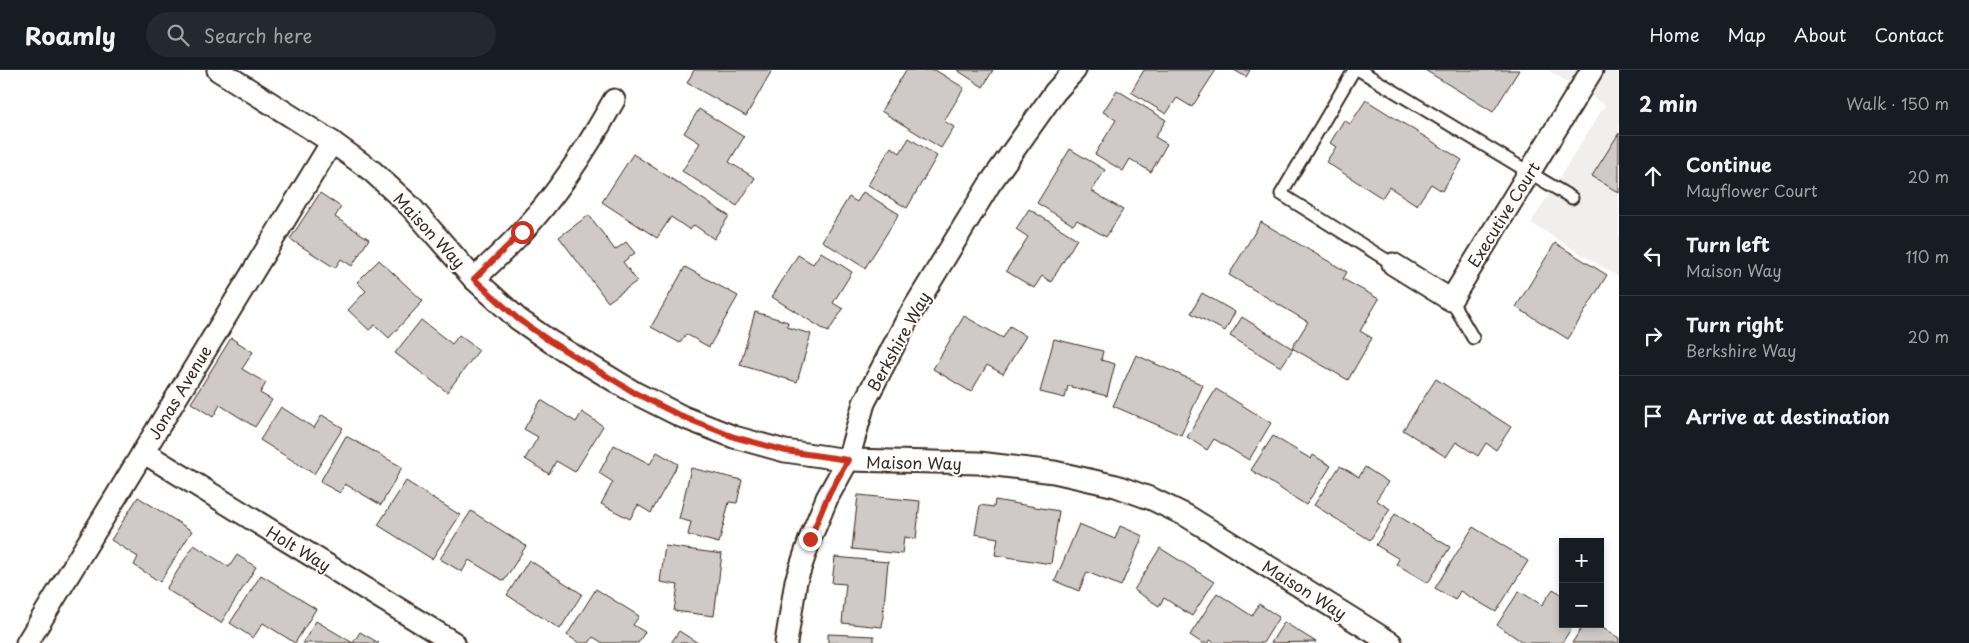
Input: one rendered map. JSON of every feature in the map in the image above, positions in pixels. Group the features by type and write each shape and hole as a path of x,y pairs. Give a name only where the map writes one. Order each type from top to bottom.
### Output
{"street":[{"name":"Maison Way","path":"218,70 332,142 372,171 411,206 474,279 518,319 551,342 635,393 683,417 734,437 786,451 848,460 979,463 1054,472 1116,486 1152,499 1186,516 1391,643"},
{"name":"Berkshire Way","path":"786,643 796,581 810,539 827,498 848,460 864,403 908,318 989,185 1055,92 1075,70"},
{"name":"Executive Court","path":"1450,300 1592,70"},
{"path":"474,279 522,232 564,179 614,100"},
{"name":"Jonas Avenue","path":"27,643 332,142"},
{"path":"1393,264 1450,300"},
{"name":"Holt Way","path":"143,452 454,643"}],"lane":[{"path":"1354,70 1281,194 1393,264"},
{"path":"1359,70 1572,198"},
{"path":"1450,300 1473,338"}],"shaded area":[{"path":"1548,70 1619,70 1619,277 1531,223 1605,105"}],"building":[{"path":"694,70 772,70 746,116 687,83"},
{"path":"906,70 935,70 964,88 944,121 954,127 941,148 881,111"},
{"path":"957,70 993,70 983,87"},
{"path":"1144,70 1216,70 1192,107 1177,98 1166,114 1131,92"},
{"path":"1234,70 1250,70 1246,77"},
{"path":"1425,70 1519,70 1493,112"},
{"path":"1117,90 1166,120 1155,137 1167,144 1151,172 1130,159 1123,171 1095,154 1116,120 1103,112"},
{"path":"1366,100 1462,160 1442,191 1431,184 1417,205 1389,187 1382,198 1326,162 1336,147 1330,143 1344,120 1350,124"},
{"path":"699,109 744,137 729,162 755,178 737,206 682,171 700,143 684,133"},
{"path":"1619,133 1619,193 1592,176"},
{"path":"909,138 937,156 907,208 868,185 891,147 900,153"},
{"path":"1070,149 1105,170 1092,191 1123,210 1106,237 1077,220 1073,225 1037,203"},
{"path":"633,154 729,216 714,239 694,225 690,230 671,217 657,238 602,202"},
{"path":"863,192 899,214 865,268 822,241 849,197 857,202"},
{"path":"320,193 341,207 335,217 369,239 352,266 341,259 335,268 290,239"},
{"path":"1029,209 1077,239 1051,282 1042,276 1034,288 1006,271 1028,237 1016,229"},
{"path":"589,215 615,250 626,242 635,253 623,262 637,281 608,302 559,237"},
{"path":"1261,222 1347,272 1343,279 1379,299 1360,331 1372,338 1348,380 1292,348 1308,322 1229,275"},
{"path":"1555,243 1607,275 1568,339 1516,307"},
{"path":"821,252 852,272 833,303 843,309 828,332 772,297 798,255 813,264"},
{"path":"379,260 423,301 389,338 375,325 369,330 348,310 366,291 357,282"},
{"path":"685,267 738,296 709,347 686,334 680,343 651,327"},
{"path":"1202,293 1235,312 1225,331 1191,313"},
{"path":"755,312 788,322 787,327 811,334 797,382 740,365"},
{"path":"964,316 1003,338 1010,326 1026,336 1003,374 987,365 971,392 933,369"},
{"path":"1242,317 1293,349 1281,367 1230,336"},
{"path":"421,320 452,344 459,335 479,350 447,392 395,353"},
{"path":"231,338 253,352 242,369 266,383 260,393 272,400 255,427 220,405 213,417 191,403"},
{"path":"1054,339 1103,351 1101,360 1115,364 1107,396 1068,386 1065,398 1040,392"},
{"path":"1136,355 1203,385 1181,435 1113,406"},
{"path":"1436,379 1511,427 1496,450 1486,443 1478,456 1456,442 1446,457 1403,430"},
{"path":"1216,389 1271,423 1249,460 1214,439 1207,450 1187,437"},
{"path":"541,400 576,422 582,412 603,426 575,472 556,461 549,474 525,459 538,437 524,429"},
{"path":"281,407 314,428 322,415 343,428 314,474 260,440"},
{"path":"346,436 402,467 381,505 345,484 340,493 320,482"},
{"path":"1273,436 1311,459 1313,455 1331,466 1306,505 1251,470"},
{"path":"614,445 650,464 657,452 678,464 651,513 638,505 630,519 601,504 613,482 599,473"},
{"path":"1340,466 1359,477 1365,467 1388,482 1376,500 1390,509 1370,540 1314,505"},
{"path":"691,468 742,480 737,503 729,502 719,543 688,535 691,522 679,519"},
{"path":"406,481 460,515 432,559 378,525"},
{"path":"858,495 920,501 916,539 904,537 902,554 852,549"},
{"path":"138,497 192,531 160,582 134,565 138,557 111,540"},
{"path":"995,500 1059,511 1051,564 995,555 998,538 975,534 980,505 994,507"},
{"path":"471,511 526,546 504,581 469,560 462,572 440,559"},
{"path":"1395,514 1450,547 1428,583 1396,564 1399,559 1376,545"},
{"path":"1079,524 1115,539 1120,526 1143,536 1121,586 1087,572 1079,591 1055,581"},
{"path":"1473,527 1528,561 1496,612 1460,591 1455,600 1435,588"},
{"path":"194,545 229,567 237,555 256,567 221,623 166,589"},
{"path":"665,546 722,554 714,616 674,611 678,585 660,582"},
{"path":"1160,548 1214,582 1192,616 1164,598 1159,606 1134,590"},
{"path":"835,557 888,562 882,627 842,623 846,584 832,583"},
{"path":"529,560 582,594 560,629 507,595"},
{"path":"261,575 316,609 295,643 263,623 253,638 230,623"},
{"path":"596,589 639,616 633,625 645,632 638,643 603,643 593,637 589,643 579,643 567,635"},
{"path":"1553,589 1559,593 1559,628 1571,628 1562,643 1524,643 1497,625 1519,591 1542,605"},
{"path":"1217,593 1252,616 1259,604 1279,617 1263,643 1215,643 1210,640 1208,643 1202,643 1190,635"},
{"path":"316,621 353,643 303,643"},
{"path":"1284,622 1316,642 1271,643"},
{"path":"1581,628 1603,628 1619,638 1619,643 1572,643"},
{"path":"679,631 698,643 671,643"},
{"path":"360,632 379,643 353,643"},
{"path":"828,634 874,636 874,643 828,643"}],"route":[{"path":"522,232 474,279 518,319 551,342 635,393 683,417 734,437 786,451 848,460 827,498 810,539"}]}
